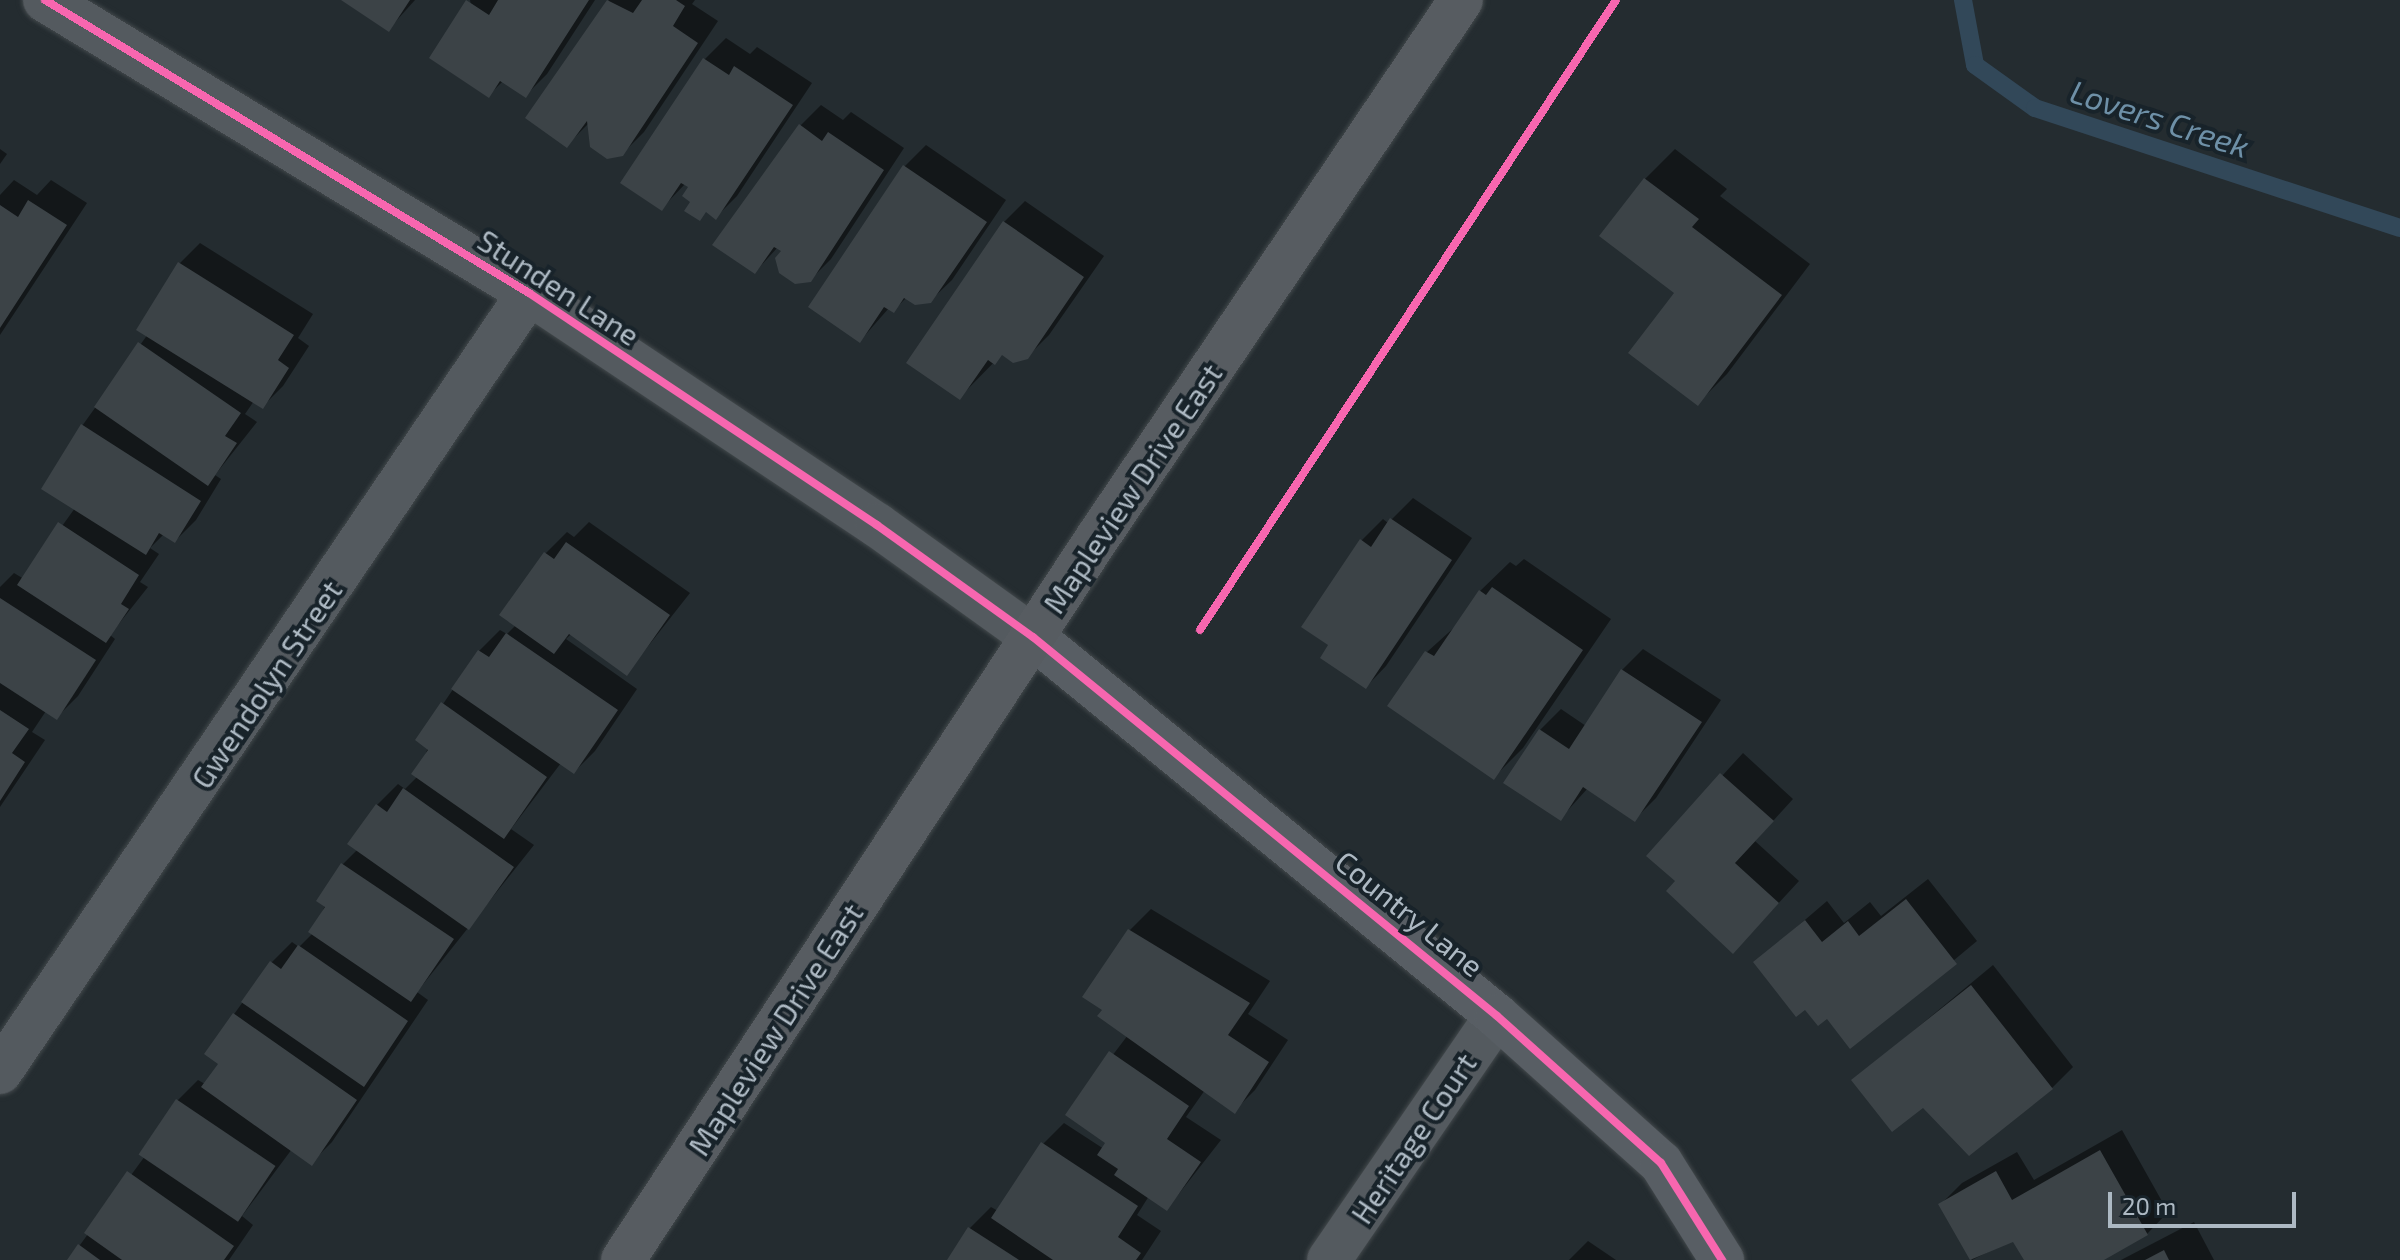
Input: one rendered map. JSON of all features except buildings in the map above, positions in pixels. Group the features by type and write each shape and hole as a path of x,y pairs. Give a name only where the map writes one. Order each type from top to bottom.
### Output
{"main road":[{"name":"Mapleview Drive East","path":"623,1260 1033,637 1461,0"}],"street":[{"name":"Stunden Lane","path":"45,0 529,293 877,525 1033,637"},
{"name":"Gwendolyn Street","path":"0,1072 529,293"},
{"name":"Country Lane","path":"1033,637 1497,1016 1661,1163 1722,1260"},
{"name":"Heritage Court","path":"1329,1260 1497,1016"}],"waterway":[{"name":"Lovers Creek","path":"1963,0 1975,65 2035,108 2400,228"}],"cycle path":[{"path":"45,0 529,293 877,525 1033,637 1497,1016 1661,1163 1722,1260"},
{"path":"1200,630 1616,0"}]}
